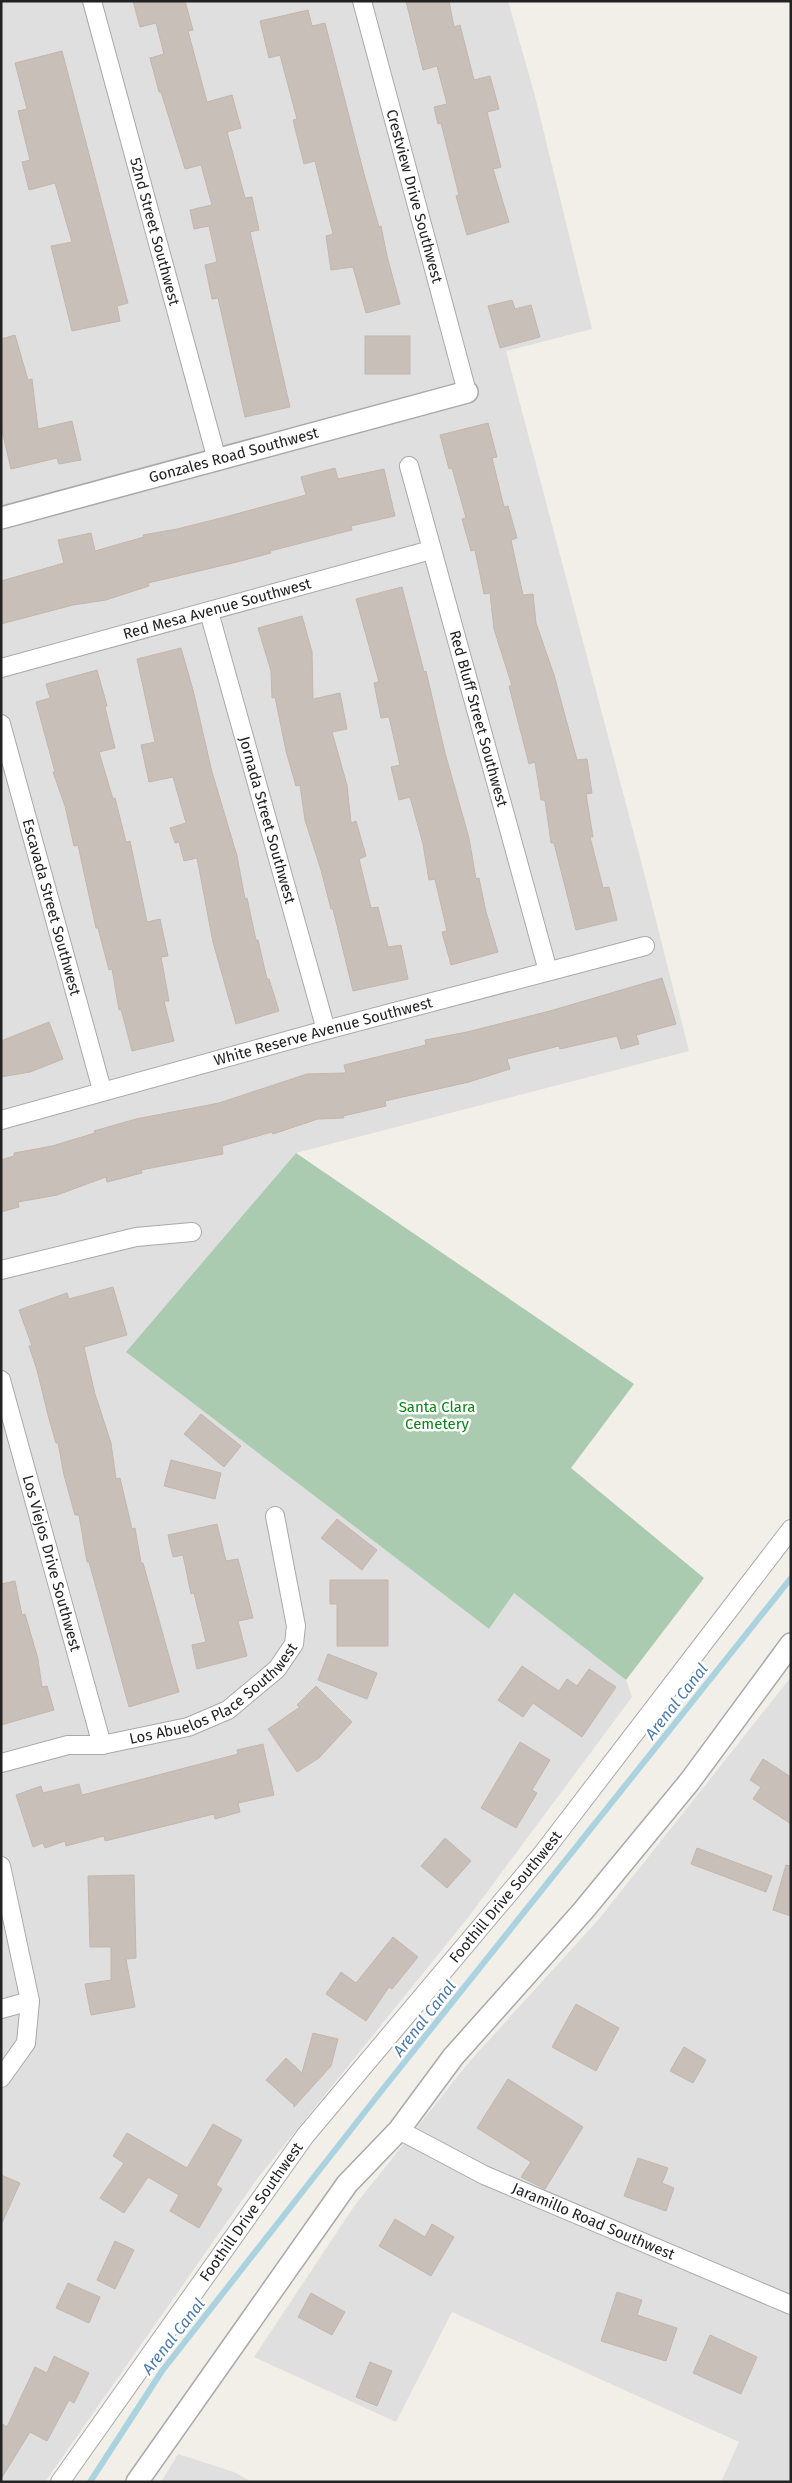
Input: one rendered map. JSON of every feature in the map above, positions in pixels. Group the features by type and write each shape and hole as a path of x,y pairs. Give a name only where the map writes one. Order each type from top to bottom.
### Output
{"street":[{"name":"52nd Street Southwest","path":"92,1 218,460"},
{"name":"Crestview Drive Southwest","path":"362,1 467,392"},
{"name":"Gonzales Road Southwest","path":"1,518 467,392"},
{"name":"Red Bluff Street Southwest","path":"409,466 548,971"},
{"name":"Red Mesa Avenue Southwest","path":"1,668 432,550"},
{"name":"Jornada Street Southwest","path":"209,612 326,1030"},
{"name":"Escavada Street Southwest","path":"1,724 102,1090"},
{"name":"White Reserve Avenue Southwest","path":"1,1120 102,1090 645,946"},
{"path":"1,1270 136,1237 192,1232"},
{"name":"Los Viejos Drive Southwest","path":"1,1380 102,1745"},
{"name":"Los Abuelos Place Southwest","path":"1,1763 68,1746 102,1745 188,1727 228,1710 277,1669 294,1644 296,1626 275,1516"},
{"name":"Foothill Drive Southwest","path":"60,2482 305,2136 542,1854 791,1529"},
{"path":"137,2482 348,2184 399,2130 453,2057 582,1912 684,1788 791,1644"},
{"path":"1,1866 30,2001 26,2043 1,2078"},
{"path":"1,2009 30,2001"},
{"name":"Jaramillo Road Southwest","path":"399,2130 484,2174 791,2305"}],"shaded area":[{"path":"1,1 508,1 535,96 592,329 506,351 639,853 689,1051 296,1153 127,1352 489,1629 514,1592 626,1680 632,1697 470,1915 257,2179 45,2482 1,2482"},
{"path":"791,1677 791,2482 721,2482 739,2442 452,2312 396,2422 254,2357 355,2205 469,2062 599,1919"},
{"path":"178,2454 234,2472 252,2482 161,2482"}],"green space":[{"name":"Santa Clara Cemetery","path":"296,1153 634,1384 571,1468 704,1578 626,1680 514,1593 489,1629 126,1352"}],"building":[{"path":"133,1 185,1 193,30 188,31 207,102 232,95 241,128 227,132 245,198 252,197 259,230 250,232 290,407 245,417 218,298 212,299 205,265 217,262 209,226 194,229 190,210 212,205 201,165 185,169 161,92 159,92 150,58 164,54 156,23 140,27"},
{"path":"406,1 449,1 454,27 460,25 474,80 490,76 499,109 487,112 501,167 493,169 509,222 467,235 456,196 459,195 441,123 438,124 434,107 447,104 437,66 423,70"},
{"path":"308,10 312,26 325,23 364,174 379,227 381,226 400,304 366,313 353,267 331,270 326,236 333,234 315,161 304,164 293,120 297,119 280,55 269,58 260,21"},
{"path":"62,51 128,303 117,306 120,321 72,331 51,246 72,242 55,183 29,190 22,162 30,160 18,111 27,109 15,63"},
{"path":"512,300 515,309 531,305 540,337 500,348 488,306"},
{"path":"15,335 28,380 32,379 38,429 72,421 81,460 59,464 57,458 11,469 1,426 1,339"},
{"path":"365,336 410,336 410,374 365,374"},
{"path":"488,423 497,457 492,458 504,507 508,506 517,538 511,540 523,595 533,594 536,623 554,675 577,760 587,759 592,793 586,794 593,837 590,837 603,888 609,887 617,920 576,930 554,843 551,843 545,800 541,800 535,762 529,764 509,686 512,686 494,629 490,593 484,594 475,550 471,551 462,519 466,518 452,468 449,469 440,435"},
{"path":"335,468 338,479 384,469 395,516 351,526 352,530 270,551 271,553 148,583 149,586 106,600 73,605 1,624 1,581 64,563 58,540 91,533 95,551 144,537 143,535 177,529 306,495 301,477"},
{"path":"402,587 424,672 426,671 445,753 469,838 476,879 479,878 486,912 498,952 451,965 442,932 447,931 435,879 429,880 423,844 410,797 399,800 391,767 400,765 389,717 381,718 374,683 379,682 356,599"},
{"path":"302,616 312,652 313,699 340,693 347,729 332,732 347,785 351,823 356,821 366,856 359,859 371,908 378,907 388,947 401,945 408,979 353,991 333,909 331,909 305,820 300,785 296,786 286,751 275,697 272,698 271,671 258,628"},
{"path":"181,648 212,772 237,856 245,899 247,898 256,940 258,940 267,979 269,979 279,1011 236,1024 213,942 197,858 184,861 179,842 175,843 170,828 186,823 173,777 149,782 141,745 155,742 137,659"},
{"path":"97,670 107,706 105,707 115,748 99,752 113,799 115,798 126,842 130,841 147,922 160,919 168,956 161,957 169,1001 164,1001 174,1041 132,1051 121,1009 119,1010 112,969 109,970 98,928 96,928 78,845 74,846 65,806 53,772 55,772 36,702 50,698 46,684"},
{"path":"662,978 676,1024 636,1035 639,1044 621,1049 617,1036 560,1049 559,1046 507,1059 510,1069 469,1082 385,1101 386,1106 343,1116 344,1118 318,1119 273,1134 272,1132 222,1146 223,1154 141,1170 142,1173 107,1182 106,1177 57,1195 18,1202 19,1207 1,1212 1,1160 14,1156 14,1153 52,1146 136,1119 219,1103 307,1074 346,1073 344,1065 426,1045 425,1040 467,1032 550,1011"},
{"path":"49,1022 63,1059 30,1072 1,1077 1,1041"},
{"path":"113,1287 127,1335 84,1347 95,1394 111,1443 116,1479 120,1478 132,1529 135,1528 141,1563 143,1563 179,1692 129,1707 89,1562 87,1562 79,1515 75,1515 64,1475 58,1443 56,1443 29,1346 32,1346 19,1310 67,1293 69,1299"},
{"path":"201,1414 241,1446 224,1467 184,1434"},
{"path":"171,1460 221,1473 215,1499 164,1486"},
{"path":"337,1519 377,1550 362,1570 321,1538"},
{"path":"217,1524 226,1561 238,1559 253,1618 238,1621 247,1656 197,1669 192,1645 206,1642 194,1593 191,1594 183,1555 173,1557 168,1535"},
{"path":"330,1580 388,1580 388,1646 337,1646 337,1604 330,1604"},
{"path":"15,1581 22,1615 25,1614 38,1659 42,1687 47,1686 54,1710 1,1725 1,1584"},
{"path":"328,1654 377,1673 367,1699 318,1680"},
{"path":"522,1666 559,1691 567,1679 577,1686 589,1669 616,1687 582,1737 533,1703 523,1717 498,1700"},
{"path":"316,1686 352,1722 319,1758 297,1772 268,1729 300,1707 297,1705"},
{"path":"520,1742 550,1760 532,1790 537,1793 516,1828 481,1808"},
{"path":"263,1744 274,1795 238,1803 240,1812 215,1819 214,1814 105,1841 104,1836 66,1846 65,1841 45,1848 43,1843 33,1847 16,1795 41,1786 43,1793 79,1784 82,1795 238,1754 237,1750"},
{"path":"763,1759 791,1777 791,1824 753,1799 761,1787 750,1780"},
{"path":"445,1838 471,1861 447,1888 421,1866"},
{"path":"697,1848 772,1876 766,1892 691,1864"},
{"path":"786,1865 791,1866 791,1916 773,1910"},
{"path":"134,1875 136,1958 126,1959 135,2007 91,2015 85,1984 111,1980 111,1947 90,1947 88,1876"},
{"path":"393,1937 418,1957 392,1989 389,1987 366,2021 326,1994 341,1972 356,1983"},
{"path":"576,2004 619,2028 596,2071 552,2047"},
{"path":"313,2033 338,2039 331,2066 294,2107 266,2080 286,2058 302,2073"},
{"path":"684,2047 706,2060 693,2083 670,2071"},
{"path":"508,2079 583,2127 545,2189 521,2177 531,2162 477,2128"},
{"path":"213,2124 242,2140 216,2185 222,2189 199,2228 170,2211 179,2195 148,2177 124,2213 100,2198 124,2163 113,2156 127,2133 187,2168"},
{"path":"638,2158 668,2168 662,2183 674,2188 666,2211 624,2196"},
{"path":"1,2175 20,2183 1,2225"},
{"path":"395,2219 425,2237 432,2224 454,2237 431,2276 379,2246"},
{"path":"115,2241 134,2250 115,2289 97,2280"},
{"path":"68,2283 100,2297 89,2323 56,2308"},
{"path":"617,2292 642,2300 637,2315 677,2328 666,2361 601,2341"},
{"path":"311,2293 345,2312 332,2335 298,2317"},
{"path":"710,2335 757,2357 741,2394 693,2373"},
{"path":"54,2356 89,2373 74,2403 69,2400 47,2441 30,2432 1,2479 1,2423 7,2427 35,2367 47,2373"},
{"path":"370,2362 392,2371 377,2406 356,2397"}],"waterway":[{"name":"Arenal Canal","path":"90,2482 162,2371 375,2099 791,1578"}]}
